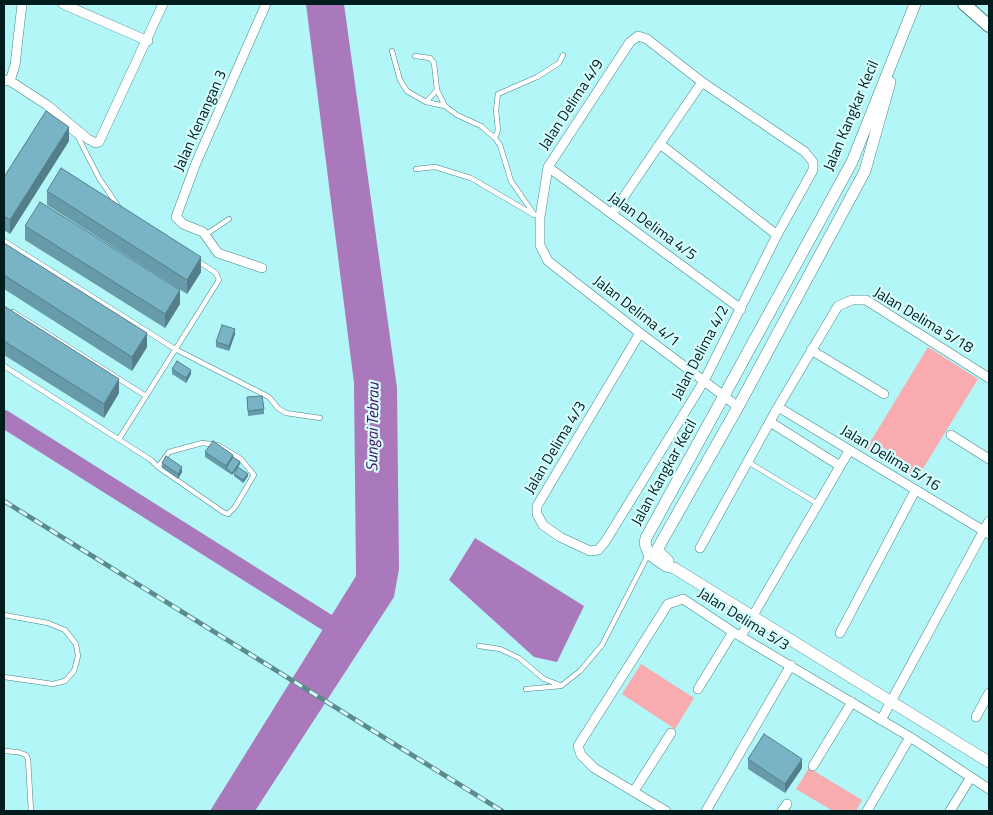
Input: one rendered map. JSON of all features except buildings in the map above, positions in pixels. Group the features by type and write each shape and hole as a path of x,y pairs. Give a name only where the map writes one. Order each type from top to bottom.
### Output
{"main road":[{"path":"964,4 989,26"}],"street":[{"path":"22,4 15,65 7,81 47,105 96,143 102,139 148,41 163,4"},
{"path":"63,4 148,41"},
{"name":"Jalan Kenangan 3","path":"206,235 178,220 177,214 196,163 266,4"},
{"name":"Jalan Kangkar Kecil","path":"649,554 645,544 646,538 852,162 915,4"},
{"name":"Jalan Delima 4/9","path":"543,255 540,246 537,216 548,167 630,42 638,36 647,39 702,82"},
{"name":"Jalan Kangkar Kecil","path":"674,568 660,553 658,548 738,407 866,171 895,64 894,59"},
{"path":"612,214 702,82"},
{"name":"Jalan Delima 4/2","path":"598,550 606,542 704,382 777,235 813,170 813,162 805,152 702,82"},
{"path":"660,144 777,235"},
{"name":"Jalan Delima 4/5","path":"548,167 741,309"},
{"path":"206,235 218,253 262,268"},
{"name":"Jalan Delima 4/1","path":"543,255 640,333 738,407"},
{"name":"Jalan Delima 5/18","path":"700,548 811,350 838,306 852,300 866,300 989,378"},
{"name":"Jalan Delima 4/3","path":"598,550 590,551 579,547 543,525 537,514 537,506 640,333"},
{"path":"811,350 884,394"},
{"name":"Jalan Delima 5/16","path":"778,408 986,532"},
{"name":"Jalan Delima 5/16","path":"770,422 840,466"},
{"path":"951,436 989,459"},
{"path":"698,689 752,616 849,451"},
{"path":"840,633 915,490"},
{"path":"882,720 986,532 989,520"},
{"path":"649,554 989,762"},
{"name":"Jalan Delima 5/3","path":"666,811 594,768 581,755 578,746 668,604 683,599 737,634 910,737 989,789"},
{"path":"706,811 791,665"},
{"path":"976,717 989,693"},
{"path":"813,766 852,702"},
{"path":"634,792 671,733"},
{"path":"867,811 910,737"},
{"path":"950,811 972,777"}],"lane":[{"path":"392,51 400,80 406,91 426,102 445,106 457,115 481,126 496,138 511,181 537,216"},
{"path":"415,56 430,58 434,63 437,90 445,106"},
{"path":"496,138 498,130 496,110 498,94 538,78 559,63 563,56"},
{"path":"426,102 437,90"},
{"path":"55,120 78,137 99,178 121,211"},
{"path":"416,169 435,167 471,178 537,216"},
{"path":"206,235 229,218"},
{"path":"4,241 175,349 270,396 278,408 286,413 320,418"},
{"path":"120,439 219,280 216,273 192,257"},
{"path":"13,312 146,396"},
{"path":"4,366 120,439 158,467 207,502 228,514 235,507 254,475 241,459 218,445 202,443 168,452 158,467"},
{"path":"748,462 818,504"},
{"path":"526,689 561,686 580,671 602,645 649,554"},
{"path":"4,615 48,623 65,630 76,644 78,656 74,671 65,680 53,684 4,676"},
{"path":"479,646 500,649 519,658 544,679 561,686"},
{"path":"4,751 18,752 26,755 28,760 31,811"}],"shaded area":[{"path":"928,347 978,379 916,480 866,449"},
{"path":"641,664 694,698 675,729 622,694"},
{"path":"809,768 862,800 856,811 833,811 796,789"}],"water":[{"name":"Sungai Tebrau","path":"306,4 344,4 397,388 399,569 394,597 255,811 210,811 356,576 354,383"},
{"path":"475,538 584,606 557,662 534,657 449,580"}],"waterway":[{"path":"4,419 339,630"}],"railway":[{"path":"4,501 502,811"}]}
